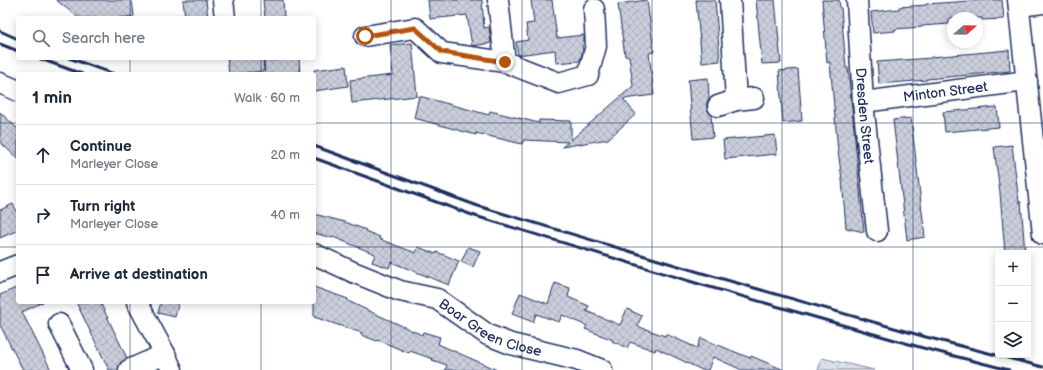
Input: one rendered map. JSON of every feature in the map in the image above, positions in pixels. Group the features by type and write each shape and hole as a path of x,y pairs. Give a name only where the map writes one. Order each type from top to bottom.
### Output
{"street":[{"path":"223,0 225,16"},
{"path":"498,0 505,62"},
{"path":"730,0 736,102"},
{"name":"Dresden Street","path":"857,0 863,102 877,231"},
{"path":"1043,3 1018,3 1027,81 1039,153 1043,234"},
{"path":"365,36 415,28 442,52 505,62 559,83 588,75 596,46 594,9"},
{"name":"Minton Street","path":"863,102 1027,81"},
{"path":"0,83 16,90"},
{"name":"Boar Green Close","path":"316,255 400,291 437,299 488,335 511,344 576,360 602,370"},
{"path":"0,272 16,266"},
{"path":"138,304 169,362 183,370"},
{"path":"59,324 82,370"},
{"path":"130,370 169,362"}],"shaded area":[{"path":"822,358 874,370 818,370"}],"building":[{"path":"56,0 132,0 134,16 76,16"},
{"path":"183,0 206,0 208,16 185,16"},
{"path":"263,0 283,0 284,16 265,16"},
{"path":"428,0 482,0 484,28 489,27 491,43 472,46 467,15 430,19"},
{"path":"531,0 552,0 557,38 584,35 584,45 582,46 583,50 580,61 556,63 555,50 518,55 516,42 528,40 526,24 534,23"},
{"path":"647,0 654,52 649,53 654,95 623,99 636,114 608,139 562,147 568,142 524,140 522,144 476,133 476,135 414,118 419,96 489,115 490,111 539,123 539,120 571,121 571,140 633,86 629,56 625,56 618,4"},
{"path":"696,0 715,0 720,61 702,63"},
{"path":"756,0 775,0 781,63 762,64"},
{"path":"822,0 839,0 841,8 864,232 846,228 830,62 827,63"},
{"path":"1002,0 1004,19 983,20 983,12 947,12 947,24 895,29 895,31 873,33 871,12 926,4"},
{"path":"412,43 417,96 352,103 350,80 393,75 390,45"},
{"path":"1009,50 1010,71 879,84 877,62"},
{"path":"227,60 263,60 264,71 229,72"},
{"path":"299,60 300,72 265,72 264,61"},
{"path":"346,66 348,86 316,91 316,72 314,72 314,70"},
{"path":"798,69 802,121 783,123 779,71"},
{"path":"708,78 709,98 707,109 711,115 713,137 693,139 688,80"},
{"path":"997,107 999,127 945,132 943,112"},
{"path":"0,112 16,127 16,157 0,142"},
{"path":"911,118 925,237 907,240 893,120"},
{"path":"775,135 777,154 725,159 723,140"},
{"path":"1012,145 1019,202 1021,202 1025,250 1005,250 994,147"},
{"path":"13,204 16,211 16,231 0,238 0,210"},
{"path":"316,215 345,222 366,230 365,231 380,237 379,239 416,253 418,247 436,254 437,252 459,261 449,285 391,262 389,268 372,262 375,254 333,237 316,234"},
{"path":"468,247 480,251 473,267 461,262"},
{"path":"555,283 570,288 568,297 589,306 586,311 620,325 627,309 642,316 637,326 665,336 666,334 697,348 701,338 784,370 742,370 713,357 708,370 702,370 656,348 655,351 630,342 627,348 612,341 613,340 585,329 587,326 562,315 559,322 536,314 533,322 512,314 520,293 548,304"},
{"path":"16,288 16,304 39,304 22,312 51,370 23,370 0,325 0,295"},
{"path":"316,288 348,299 348,301 422,335 423,332 440,337 438,344 497,370 445,370 447,365 432,360 433,359 410,351 409,353 378,340 377,341 361,335 362,333 314,317"},
{"path":"77,304 101,304 127,358 120,363 118,370 109,370"},
{"path":"160,304 178,304 175,317 158,313"}],"railway":[{"path":"0,31 16,38"},
{"path":"0,44 16,50"},
{"path":"44,60 76,72"},
{"path":"75,60 108,72"},
{"path":"316,147 478,206 702,273 926,337 1043,367"},
{"path":"316,159 475,216 699,284 923,348 1009,370"}],"route":[{"path":"365,36 415,28 442,52 505,62"}]}
